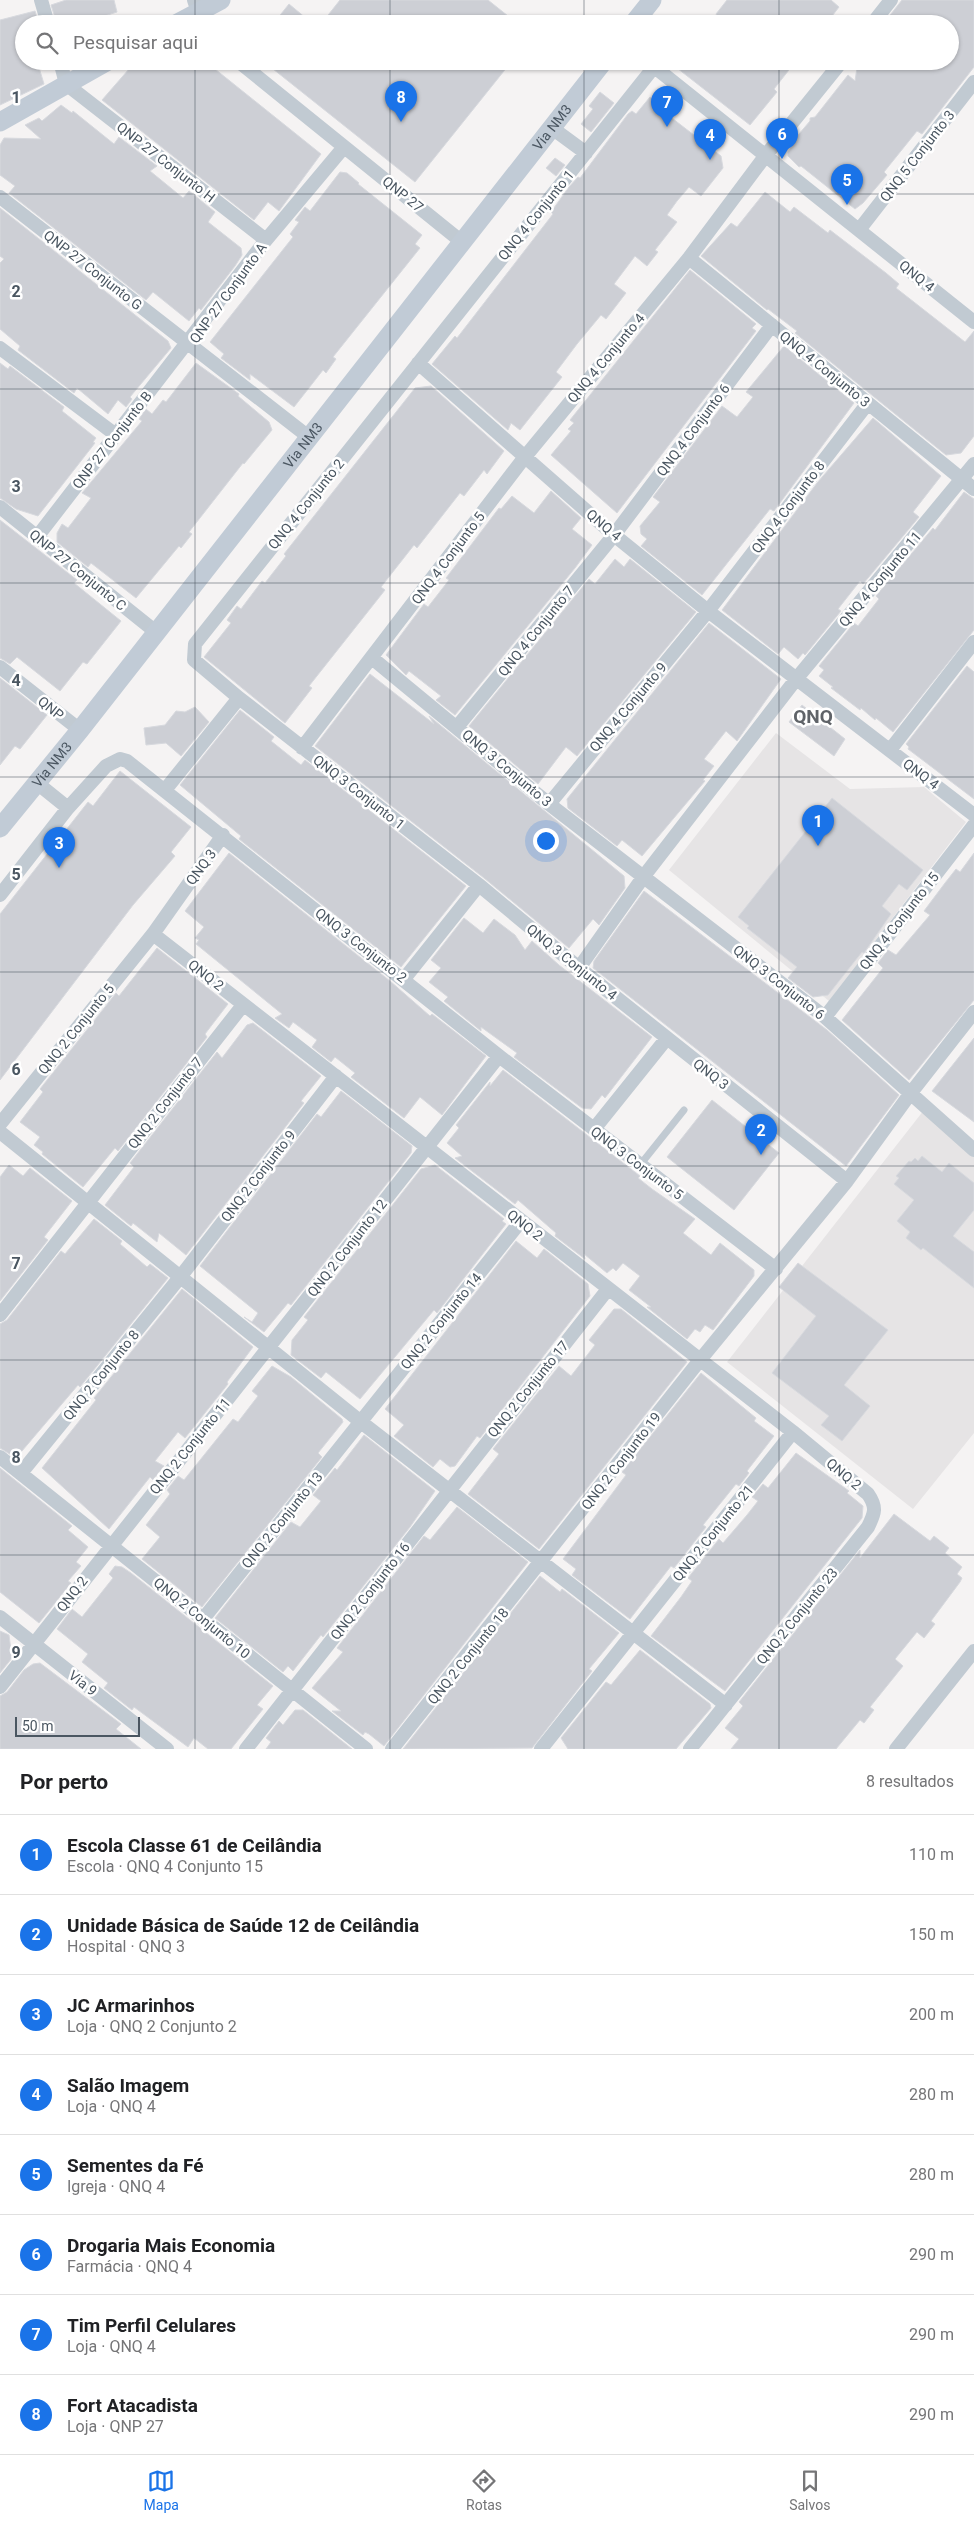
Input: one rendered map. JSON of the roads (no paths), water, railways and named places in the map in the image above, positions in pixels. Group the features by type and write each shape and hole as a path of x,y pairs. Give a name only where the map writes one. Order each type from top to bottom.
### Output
{"main road":[{"path":"191,15 221,0"},
{"path":"640,15 652,0"},
{"path":"0,122 92,70"},
{"name":"Via NM3","path":"0,828 80,730 310,438 597,70"}],"street":[{"path":"41,0 45,15"},
{"path":"879,15 891,0"},
{"path":"62,70 66,84"},
{"name":"QNP 27","path":"249,70 462,242"},
{"name":"QNQ 4 Conjunto 1","path":"418,363 586,153 646,70"},
{"name":"QNQ 4","path":"658,70 974,322"},
{"path":"688,258 766,155 835,70"},
{"name":"QNQ 5 Conjunto 3","path":"860,230 974,82"},
{"name":"QNP 27 Conjunto H","path":"66,84 266,240"},
{"path":"552,128 586,153"},
{"name":"QNP 27 Conjunto A","path":"310,438 187,344 266,240 344,146"},
{"name":"QNP 27 Conjunto G","path":"0,197 187,344"},
{"name":"QNQ 4 Conjunto 3","path":"688,258 974,489"},
{"name":"QNQ 4 Conjunto 4","path":"524,458 688,258"},
{"name":"QNQ 4 Conjunto 6","path":"614,535 772,326"},
{"name":"QNP 27 Conjunto B","path":"37,537 187,344"},
{"path":"0,348 116,434"},
{"name":"QNQ 4","path":"418,363 614,535 708,611 974,815"},
{"name":"QNQ 4 Conjunto 2","path":"239,698 197,663 194,654 195,644 418,363"},
{"name":"QNQ 4 Conjunto 8","path":"708,611 868,403"},
{"name":"QNQ 4 Conjunto 5","path":"372,658 524,458"},
{"path":"962,480 974,464"},
{"name":"QNQ 4 Conjunto 11","path":"797,678 962,480"},
{"name":"QNP 27 Conjunto C","path":"0,507 156,632"},
{"name":"QNQ 4 Conjunto 7","path":"457,726 614,535"},
{"name":"QNQ 4 Conjunto 9","path":"548,804 708,611"},
{"path":"890,750 974,642"},
{"path":"302,748 372,658"},
{"name":"QNQ 3 Conjunto 3","path":"372,658 457,726 548,804 644,876"},
{"name":"QNP","path":"0,667 80,730"},
{"path":"579,968 644,876 797,678"},
{"path":"165,790 239,698"},
{"name":"QNQ 3 Conjunto 1","path":"239,698 479,885"},
{"name":"QNQ 3","path":"68,808 106,766 120,759 127,761 223,835 153,934"},
{"path":"0,895 68,808 37,782"},
{"name":"QNQ 4 Conjunto 15","path":"825,1017 974,826"},
{"name":"QNQ 3 Conjunto 2","path":"223,835 498,1056"},
{"name":"QNQ 3 Conjunto 6","path":"644,876 825,1017 910,1094"},
{"path":"404,979 479,885"},
{"name":"QNQ 3 Conjunto 4","path":"479,885 667,1038"},
{"name":"QNQ 2","path":"153,934 793,1432 868,1494 875,1505 875,1514 868,1526"},
{"name":"QNQ 2 Conjunto 5","path":"0,1124 153,934"},
{"name":"QNQ 2 Conjunto 7","path":"0,1315 243,1005"},
{"path":"700,1360 847,1182 910,1094 974,1012"},
{"path":"594,1129 667,1038"},
{"name":"QNQ 3","path":"667,1038 847,1182"},
{"path":"427,1148 498,1056"},
{"name":"QNQ 3 Conjunto 5","path":"498,1056 776,1269"},
{"name":"QNQ 2 Conjunto 9","path":"181,1276 336,1076"},
{"path":"910,1094 974,1150"},
{"path":"0,1132 361,1422 726,1705"},
{"name":"QNQ 2 Conjunto 12","path":"268,1348 427,1148"},
{"name":"QNQ 2 Conjunto 14","path":"361,1422 521,1221"},
{"name":"QNQ 2 Conjunto 8","path":"21,1473 181,1276"},
{"name":"QNQ 2 Conjunto 17","path":"448,1490 608,1289"},
{"name":"QNQ 2 Conjunto 11","path":"111,1544 268,1348"},
{"name":"QNQ 2 Conjunto 19","path":"542,1562 700,1360"},
{"name":"QNQ 2 Conjunto 13","path":"203,1619 361,1422"},
{"name":"QNQ 2 Conjunto 21","path":"541,1749 793,1432"},
{"name":"QNQ 2 Conjunto 10","path":"0,1457 111,1544 292,1692 366,1749"},
{"name":"QNQ 2 Conjunto 16","path":"292,1692 448,1490"},
{"name":"QNQ 2 Conjunto 23","path":"690,1749 868,1526"},
{"name":"QNQ 2","path":"0,1687 111,1544"},
{"name":"QNQ 2 Conjunto 18","path":"392,1749 542,1562"},
{"name":"Via 9","path":"0,1618 167,1749"},
{"path":"896,1749 974,1651"},
{"path":"246,1749 292,1692"}],"lane":[{"path":"640,1165 684,1110"}],"place":[{"name":"Fort Atacadista","path":"401,122"},
{"name":"Tim Perfil Celulares","path":"667,127"},
{"name":"Drogaria Mais Economia","path":"782,159"},
{"name":"Salão Imagem","path":"710,160"},
{"name":"Sementes da Fé","path":"847,205"},
{"name":"Escola Classe 61 de Ceilândia","path":"818,846"},
{"name":"JC Armarinhos","path":"59,868"},
{"name":"Unidade Básica de Saúde 12 de Ceilândia","path":"761,1155"}],"district":[{"name":"QNQ","path":"813,716"}]}
